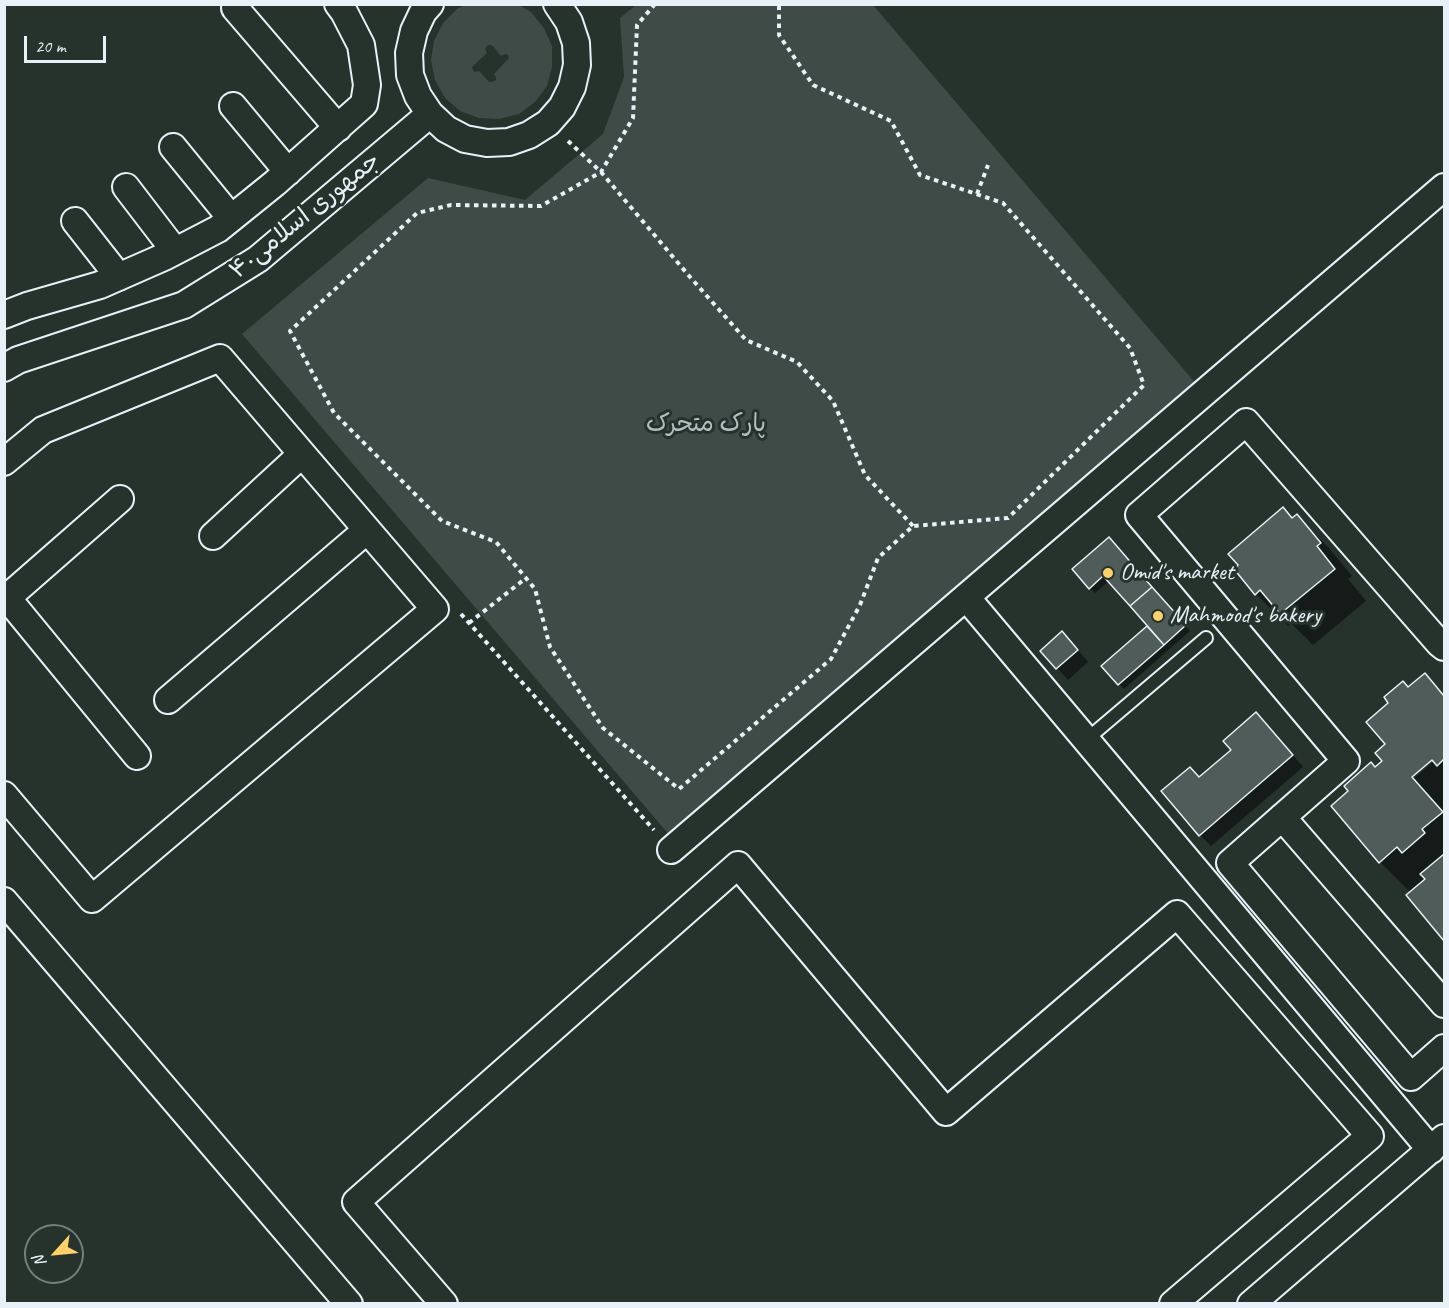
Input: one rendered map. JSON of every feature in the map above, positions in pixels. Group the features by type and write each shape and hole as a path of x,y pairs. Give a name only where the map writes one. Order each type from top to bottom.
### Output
{"street":[{"path":"4,315 100,285 218,230 288,172 364,104 367,85 361,45 338,4"},
{"path":"424,7 409,53 410,75 418,96 429,114 446,129 465,139 487,143 509,142 530,135 548,123 562,107 572,87 576,65 576,44 568,22 557,4"},
{"path":"235,8 338,128"},
{"path":"233,106 288,172"},
{"name":"جمهوری اسلامی۴۰","path":"4,368 18,360 184,305 258,259 429,114"},
{"path":"173,147 231,218"},
{"path":"126,187 175,251"},
{"path":"671,850 1444,187"},
{"path":"75,221 119,277"},
{"path":"4,462 43,430 220,358 435,609 92,899 4,795"},
{"path":"1444,647 1431,635 1246,422 1140,515 1346,761 1230,863 1411,1077 1444,1048"},
{"path":"213,536 302,454"},
{"path":"120,499 6,596 137,756"},
{"path":"168,700 367,530"},
{"path":"966,597 1086,740 1438,1144 1251,1304"},
{"path":"1282,817 1444,1004"},
{"path":"444,1304 357,1202 738,865 946,1112 1177,914 1370,1136 1173,1304"},
{"path":"4,901 349,1304"}],"lane":[{"path":"1086,740 1206,638"}],"path":[{"path":"655,4 637,25 633,118 601,172 541,206 451,205 417,213 290,331 334,413 442,520 496,542 535,589 550,647 603,728 679,789 831,658 860,604 878,558 913,526 1008,518 1144,385 1130,348 1003,203 920,175 891,121 813,85 779,35 779,4"},
{"path":"548,123 601,172 690,278 746,340 797,362 833,401 865,475 913,526"},
{"path":"977,194 988,165"},
{"path":"469,624 526,578"}],"green space":[{"path":"465,5 519,5 531,12 544,28 552,46 552,67 547,86 535,102 519,114 499,119 479,118 460,111 445,98 435,80 431,60 434,41 443,23 457,9","holes":["488,45 491,45 501,56 505,54 509,58 494,74 496,80 489,82 479,71 474,72 472,67 487,53 485,49"]},
{"name":"پارک متحرک","path":"636,5 873,5 1197,385 671,837 242,334 428,178 525,200 603,134 624,77 620,18"}],"building":[{"path":"1283,507 1292,518 1297,514 1321,543 1317,546 1335,569 1280,614 1260,590 1255,595 1234,569 1238,565 1228,554"},
{"name":"Omid's market","path":"1109,537 1152,587 1130,606 1103,576 1089,589 1072,569"},
{"name":"Mahmood's bakery","path":"1152,587 1186,625 1164,645 1130,606"},
{"path":"1147,626 1164,645 1118,685 1101,666"},
{"path":"1062,631 1078,650 1056,669 1040,651"},
{"path":"1425,673 1444,696 1444,759 1437,766 1432,760 1412,777 1443,812 1422,829 1425,833 1402,853 1397,847 1379,863 1331,806 1348,791 1344,786 1371,762 1375,767 1382,761 1375,753 1385,744 1366,722 1388,703 1384,697 1403,681 1408,687"},
{"path":"1256,712 1293,755 1199,836 1161,791 1190,767 1199,777 1231,750 1223,741"},
{"path":"1444,854 1444,941 1406,895 1425,879 1420,874"}],"place":[{"name":"Omid's market","path":"1108,573"},
{"name":"Mahmood's bakery","path":"1158,616"}]}
